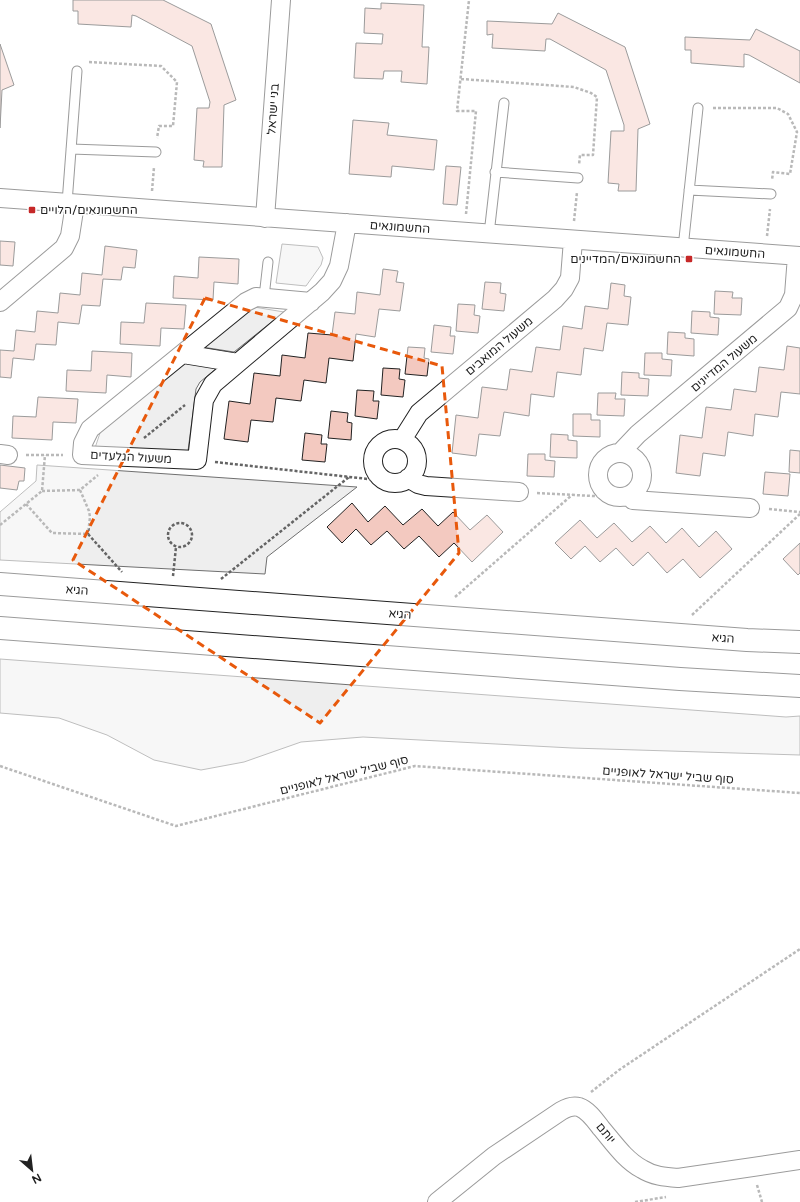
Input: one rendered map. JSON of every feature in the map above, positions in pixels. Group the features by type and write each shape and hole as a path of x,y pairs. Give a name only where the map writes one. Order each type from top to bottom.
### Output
{"highway":[{"name":"הגיא","path":"0,584 800,642"},
{"path":"0,628 710,681 800,686"}],"street":[{"name":"בני ישראל","path":"265,218 281,0"},
{"name":"החשמונאים","path":"0,198 799,256"},
{"path":"0,302 64,248 70,236 71,204"},
{"path":"197,460 204,400 213,384 311,302 332,281 339,266 347,223"},
{"name":"משעול המואבים","path":"402,440 419,413 564,289 570,278 573,240"},
{"name":"משעול המדיינים","path":"620,453 638,434 788,308 794,294 799,256"},
{"name":"משעול הגלעדים","path":"197,460 82,455 83,443 90,430 246,302 256,297 311,302"},
{"path":"183,354 238,363"},
{"path":"391,439 402,440 413,447 417,457 417,464 415,470 408,478 395,483 386,481 374,468 373,461 375,451 385,441 391,439"},
{"path":"622,496 636,491 640,485 642,475 641,468 637,462 632,457 620,453 609,456 600,466 597,476 602,489 607,494 622,496 633,500 750,508"},
{"path":"408,478 418,484 426,486 519,492"},
{"path":"437,1202 494,1156 561,1111 573,1106"},
{"name":"יותם","path":"573,1106 583,1109 591,1116 634,1164 659,1176 678,1178 800,1160"}],"lane":[{"path":"71,204 71,149 77,71"},
{"path":"489,234 504,103"},
{"path":"682,248 698,108"},
{"path":"71,149 156,152"},
{"path":"495,172 578,178"},
{"path":"689,190 771,194"},
{"path":"264,298 268,262"}],"path":[{"path":"464,232 476,111 457,111 469,0"},
{"path":"77,71 79,61 160,66 177,82 173,126 159,126 150,209"},
{"path":"461,79 574,87 591,93 597,97 593,155 580,155 573,240"},
{"path":"698,108 778,108 788,114 797,132 790,174 773,172 766,254"},
{"path":"4,455 82,455"},
{"path":"0,525 42,491 45,455"},
{"path":"197,460 386,481"},
{"path":"198,599 348,477"},
{"path":"80,490 89,511 90,517 88,534"},
{"path":"519,492 622,496"},
{"path":"433,616 572,494"},
{"path":"26,504 52,533 88,534 143,595"},
{"path":"750,508 800,513"},
{"path":"679,634 686,620 800,513"},
{"path":"176,523 184,523 191,529 192,538 186,546 176,547 169,541 168,533 172,525 176,523"},
{"path":"170,597 176,547"},
{"name":"סוף שביל ישראל לאופניים","path":"0,766 176,826 415,766 800,793"},
{"path":"573,1106 619,1070 733,992 800,949"},
{"path":"757,1184 762,1202"}],"highlighted area":[{"path":"205,298 442,366 459,553 320,723 73,560"}],"shaded area":[{"path":"282,244 318,247 323,258 321,265 306,286 276,283"},
{"path":"254,307 284,312 234,352 202,347"},
{"path":"185,362 217,368 200,382 196,389 188,451 95,448 101,430"},
{"path":"37,465 357,487 267,557 265,574 0,560 0,512 36,481"},
{"path":"0,659 786,717 800,716 800,755 572,748 363,737 301,742 244,762 201,770 154,760 107,735 59,718 0,713"}],"building":[{"path":"73,0 163,0 211,24 236,100 224,105 222,167 203,167 204,161 194,160 197,108 209,108 210,102 192,46 132,15 131,27 78,24 78,11 73,11"},
{"path":"381,3 424,5 422,47 429,47 427,84 401,82 402,71 384,71 383,79 354,78 356,43 382,44 383,34 364,33 365,8 381,9"},
{"path":"558,13 625,47 650,124 638,129 636,191 618,191 619,184 608,183 611,131 624,131 624,125 606,70 550,39 546,39 545,51 492,48 493,34 487,35 487,21 552,24"},
{"path":"756,29 800,51 800,83 749,55 744,54 744,67 691,63 691,50 685,50 685,37 750,40"},
{"path":"0,44 14,85 2,90 0,128"},
{"path":"353,120 389,123 387,135 437,140 434,170 392,166 391,177 349,174"},
{"path":"446,166 461,167 457,205 443,204"},
{"path":"0,241 15,242 13,266 0,265"},
{"path":"105,246 137,250 135,268 123,267 121,280 103,279 100,306 82,305 79,324 58,322 56,345 36,344 34,360 13,358 11,378 0,377 0,350 14,351 16,330 35,332 37,311 58,313 60,293 80,295 82,273 102,275"},
{"path":"199,257 239,259 238,284 214,282 213,300 173,298 174,276 198,278"},
{"path":"383,269 398,271 396,282 404,283 400,311 379,309 375,337 356,334 353,361 329,358 326,383 304,380 301,401 276,398 273,422 251,420 248,442 224,439 229,401 250,404 254,373 280,376 282,355 305,358 308,333 332,335 335,312 355,314 357,292 380,295"},
{"path":"485,282 501,283 500,293 506,294 504,311 482,309"},
{"path":"611,283 625,285 624,296 631,297 628,325 607,323 603,351 584,348 581,375 557,372 554,397 531,394 529,416 504,412 500,436 479,434 476,456 452,453 456,415 478,418 482,387 507,390 510,369 532,372 536,347 560,350 563,326 582,329 585,306 608,309"},
{"path":"715,291 733,292 732,298 742,298 741,315 714,314"},
{"path":"146,303 186,305 184,329 161,328 160,346 120,344 121,322 144,323"},
{"path":"458,304 475,305 474,315 480,316 478,333 456,331"},
{"path":"692,311 710,312 710,317 719,318 718,335 691,333"},
{"path":"434,325 451,327 450,336 455,336 453,354 431,352"},
{"path":"668,332 685,333 685,338 694,339 694,356 667,354"},
{"path":"787,346 800,348 800,394 781,392 778,417 755,414 753,436 728,432 725,456 703,453 700,476 676,473 680,435 702,438 706,407 731,410 734,389 756,392 759,367 784,370"},
{"path":"408,347 425,348 424,358 429,359 427,376 405,374"},
{"path":"92,351 132,353 131,377 107,375 106,393 66,391 67,370 91,371"},
{"path":"645,353 662,353 662,359 672,360 671,376 644,375"},
{"path":"383,368 400,369 399,379 405,380 403,397 381,395"},
{"path":"622,372 639,373 639,378 649,379 648,396 621,395"},
{"path":"357,390 374,391 373,401 379,401 377,419 355,416"},
{"path":"598,393 616,393 615,399 625,399 624,416 597,415"},
{"path":"38,397 78,399 76,423 53,422 52,440 12,438 13,416 36,417"},
{"path":"331,411 348,413 347,422 352,423 351,440 328,438"},
{"path":"573,414 591,414 591,420 600,420 600,437 573,436"},
{"path":"305,433 322,435 321,444 327,444 325,462 302,460"},
{"path":"551,434 568,435 568,440 577,441 577,458 550,457"},
{"path":"790,450 800,451 800,473 789,472"},
{"path":"528,454 545,454 545,460 555,461 554,477 527,476"},
{"path":"0,465 25,468 24,481 19,481 17,490 0,488"},
{"path":"765,472 790,474 788,496 763,494"},
{"path":"352,503 368,522 385,506 403,525 422,509 438,526 453,512 470,530 487,515 503,532 472,562 454,543 439,557 419,536 404,549 387,531 371,545 356,529 342,543 327,527"},
{"path":"580,520 597,538 614,523 632,542 650,526 666,543 682,528 699,547 716,531 732,549 700,578 683,559 667,573 648,552 633,566 616,548 600,562 585,546 571,559 555,543"},
{"path":"800,543 800,573 798,575 783,559"}],"place":[{"name":"החשמונאים/הלויים","path":"32,210"},
{"name":"החשמונאים/המדיינים","path":"689,259"}]}
